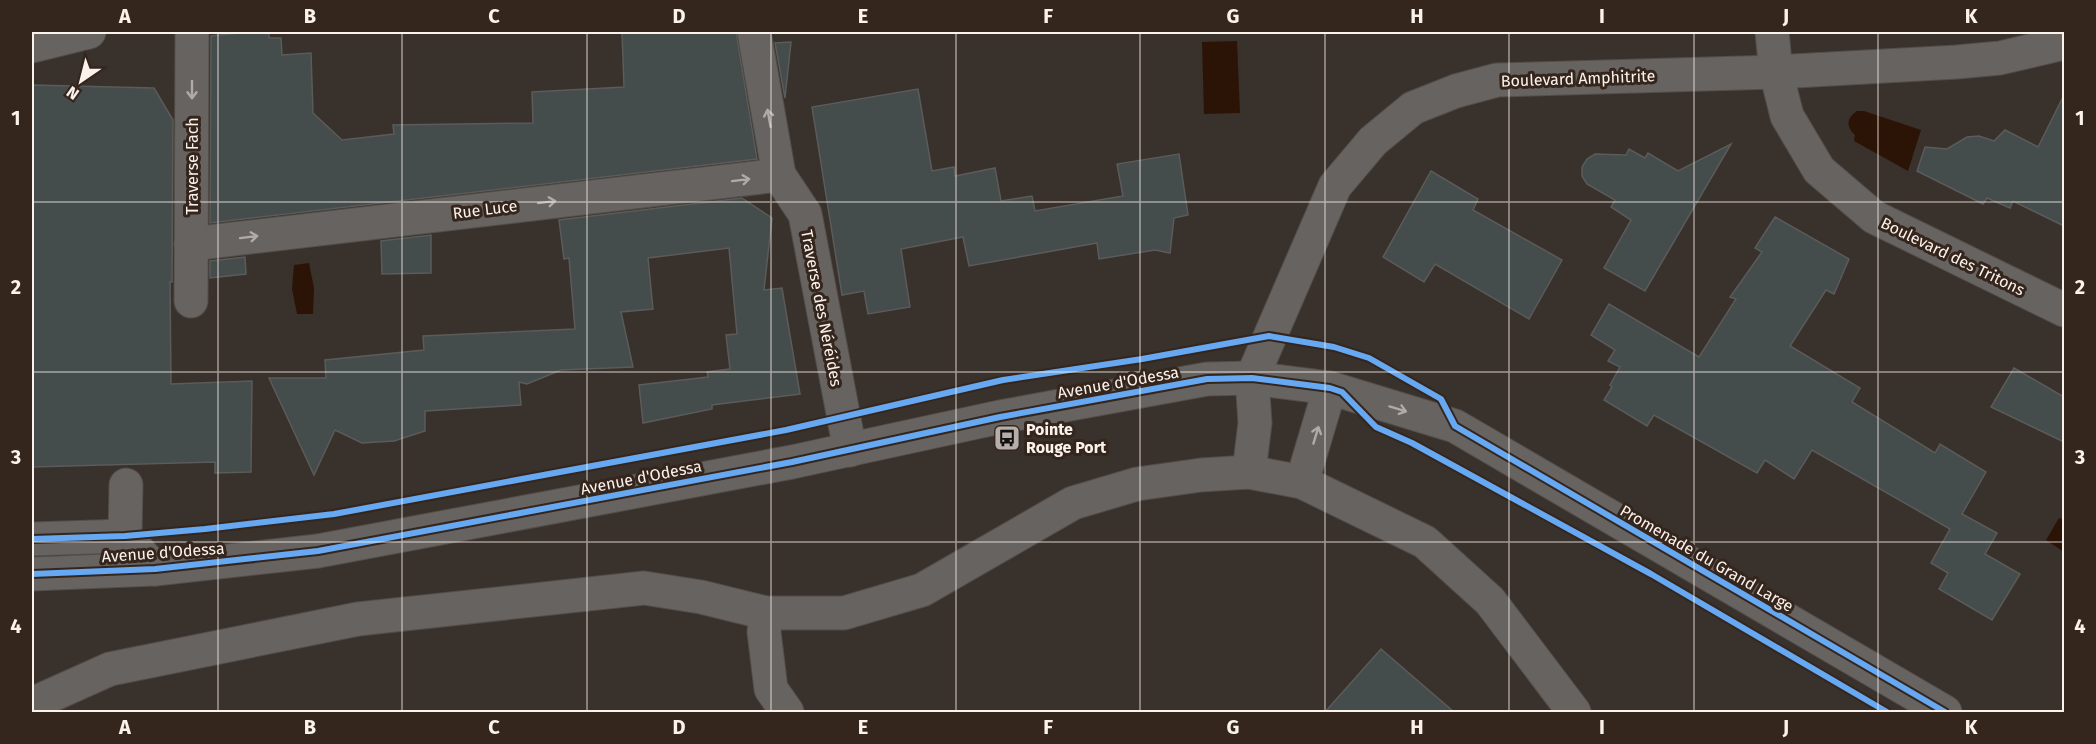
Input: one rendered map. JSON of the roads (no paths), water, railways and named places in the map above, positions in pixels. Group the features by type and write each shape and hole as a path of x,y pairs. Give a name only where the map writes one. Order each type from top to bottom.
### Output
{"street":[{"path":"32,46 88,32"},
{"name":"Traverse Fach","path":"191,301 192,32"},
{"name":"Traverse des Néréides","path":"754,32 779,175 805,214 850,450"},
{"name":"Boulevard des Tritons","path":"1772,32 1776,72 1787,116 1819,170 1874,217 2064,310"},
{"name":"Boulevard Amphitrite","path":"1251,378 1335,186 1373,141 1413,108 1456,91 1497,80 1776,72 2000,58 2064,43"},
{"name":"Rue Luce","path":"191,243 779,175"},
{"path":"1249,472 1255,423 1251,378"},
{"name":"Promenade du Grand Large","path":"1251,378 1330,388 1455,426 1945,712"},
{"name":"Avenue d'Odessa","path":"32,574 155,569 318,551 850,450 1000,417 1208,379 1251,378"},
{"path":"1302,482 1330,388"},
{"path":"32,704 110,669 358,620 644,588 701,597 766,613 844,613 922,590 1073,503 1137,484 1201,475 1249,472 1302,482 1425,542 1490,601 1574,712"},
{"path":"126,485 125,536 155,569"},
{"name":"Avenue d'Odessa","path":"32,539 125,536"},
{"path":"766,613 764,632 771,689 787,712"}],"place":[{"name":"Pointe Rouge Port","path":"1007,438"}]}
